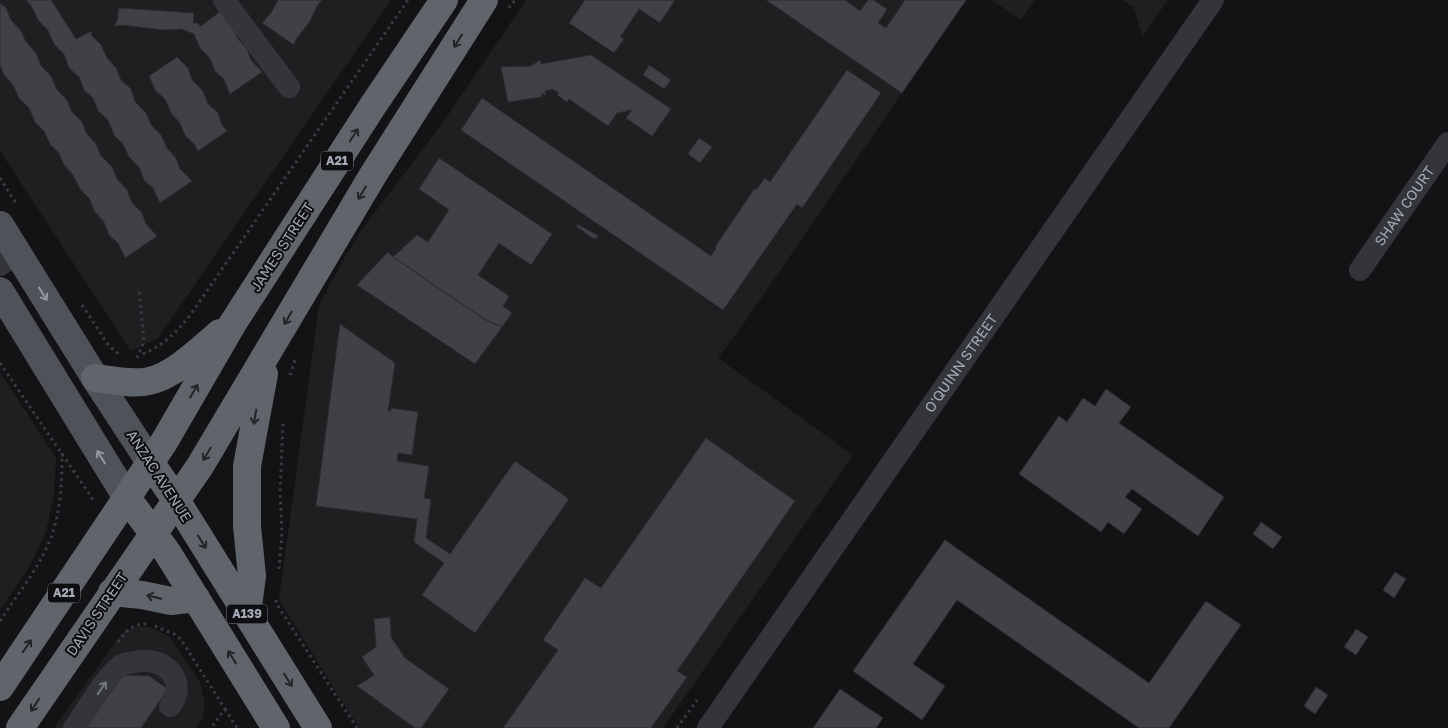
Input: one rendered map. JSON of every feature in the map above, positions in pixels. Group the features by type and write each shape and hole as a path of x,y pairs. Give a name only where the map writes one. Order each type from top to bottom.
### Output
{"highway":[{"name":"JAMES STREET","path":"127,498 164,442 233,323 366,116 444,0"},
{"name":"A21","path":"176,500 200,466 373,175 495,7"},
{"path":"95,378 148,382 158,379 169,373 233,323"},
{"path":"247,614 252,576 247,526 247,466 269,352"},
{"name":"ANZAC AVENUE","path":"150,462 176,500 318,728"},
{"name":"A21","path":"0,687 127,498"},
{"name":"A139","path":"127,498 153,532 196,598 276,728"},
{"name":"DAVIS STREET","path":"20,728 176,500"},
{"path":"112,592 142,595 171,601 196,598"}],"main road":[{"name":"ANZAC AVENUE","path":"11,218 9,259 95,378 150,462"},
{"path":"0,291 127,498"}],"street":[{"path":"224,0 289,88"},
{"name":"O'QUINN STREET","path":"708,728 1213,0"},
{"name":"SHAW COURT","path":"1360,270 1448,143"},
{"path":"74,728 111,676 120,666 128,663 155,662 171,672 177,687 175,700 170,706"}],"path":[{"path":"82,304 109,346 119,354 137,357 156,348 175,334 191,314 408,0"},
{"path":"495,7 514,0"},
{"path":"0,178 11,218"},
{"path":"137,357 144,342 139,288"},
{"path":"289,377 299,349"},
{"path":"0,363 94,501"},
{"path":"278,576 282,533 280,493 283,419"},
{"path":"0,621 35,570 52,534 62,487 62,453"},
{"path":"277,594 276,603 357,728"},
{"path":"225,709 237,728"}],"shaded area":[{"path":"0,0 391,0 158,338 131,351 0,151"},
{"path":"526,0 966,0 718,358 853,455 663,728 359,728 279,600 319,305 360,232 446,118"},
{"path":"992,0 1035,0 1021,20"},
{"path":"1123,0 1168,0 1142,37 1134,8"},
{"path":"0,372 56,458 54,495 46,532 28,569 0,610"},
{"path":"139,626 153,628 170,637 200,682 205,704 203,718 196,728 54,728 122,633"}],"building":[{"path":"26,0 51,0 76,39 92,31 91,35 101,45 107,58 116,68 121,80 131,89 135,102 146,113 151,125 161,135 167,148 176,158 180,169 192,181 160,203 153,188 144,180 139,167 129,157 123,144 114,135 108,120 98,111 93,98 84,90 79,77 69,68 64,54 54,44 48,30 38,20 32,7"},
{"path":"278,0 322,0 294,45 262,23 271,13"},
{"path":"585,0 675,0 660,23 639,9 620,37 624,39 614,53 569,23"},
{"path":"766,0 845,0 860,11 868,0 873,0 887,9 878,23 886,28 905,0 966,0 902,93"},
{"path":"0,3 6,8 11,20 36,53 41,66 51,76 57,90 67,100 72,112 82,122 101,156 112,167 117,179 127,190 132,203 142,213 146,224 157,236 125,258 118,243 109,235 104,222 95,212 89,198 80,189 73,175 64,165 59,153 50,144 44,131 35,122 29,108 19,98 13,85 4,75 0,65"},
{"path":"119,8 194,13 193,23 201,26 221,11 232,26 238,39 247,49 251,60 262,72 230,94 224,79 215,71 210,58 200,48 194,34 181,29 164,30 123,25 114,26 117,21"},
{"path":"591,55 671,109 652,136 626,118 632,110 617,113 608,126 569,99 567,102 557,95 559,93 553,89 545,91 546,95 542,93 542,97 508,102 501,67 531,66 540,60 541,64"},
{"path":"177,57 188,68 192,80 203,91 208,104 218,113 222,125 227,131 198,151 185,135 180,123 171,113 165,99 155,90 149,76"},
{"path":"649,65 671,80 664,89 643,75"},
{"path":"847,70 881,93 802,208 797,204 723,310 461,130 482,98 711,256 715,247 755,188 756,190 765,178 770,182"},
{"path":"699,138 712,147 700,163 688,154"},
{"path":"439,158 552,234 531,265 499,243 478,275 509,296 503,306 512,313 502,327 484,319 393,257 417,235 428,242 449,210 419,189"},
{"path":"577,224 598,237 594,239 577,227"},
{"path":"388,252 484,319 502,327 475,364 357,285"},
{"path":"340,324 395,363 388,411 391,411 391,408 418,412 412,455 398,453 397,461 429,466 424,498 431,499 426,538 450,554 515,461 569,499 475,633 422,595 444,563 414,542 417,519 316,506"},
{"path":"1106,389 1131,407 1119,423 1224,497 1198,536 1132,489 1125,497 1142,509 1124,534 1108,522 1101,532 1019,474 1059,416 1067,422 1083,398 1095,406"},
{"path":"706,438 795,501 677,671 687,677 651,728 503,728 558,650 543,640 585,578 601,588"},
{"path":"1261,522 1282,537 1273,549 1253,534"},
{"path":"945,540 1149,683 1206,601 1241,625 1169,728 1139,728 957,600 913,664 945,686 922,720 853,671"},
{"path":"1395,572 1406,579 1394,598 1383,590"},
{"path":"390,617 391,637 405,658 449,689 421,728 415,728 357,686 374,675 362,657 376,647 374,619"},
{"path":"1356,629 1368,637 1356,655 1344,647"},
{"path":"123,675 149,676 168,689 141,728 73,728"},
{"path":"1316,687 1328,695 1315,714 1304,706"},
{"path":"840,689 883,718 876,728 813,728"}]}
